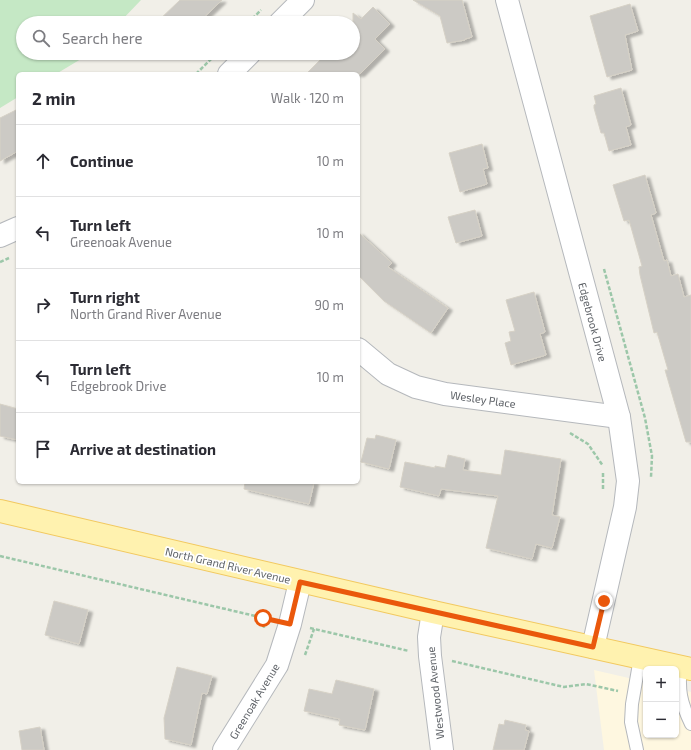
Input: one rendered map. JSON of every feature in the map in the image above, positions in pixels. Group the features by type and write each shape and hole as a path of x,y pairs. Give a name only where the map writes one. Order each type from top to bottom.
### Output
{"main road":[{"name":"North Grand River Avenue","path":"0,511 300,582 686,668"}],"street":[{"path":"287,16 303,0"},
{"name":"Edgebrook Drive","path":"507,0 619,417 625,454 628,482 625,507 593,647"},
{"path":"231,72 243,60"},
{"path":"0,236 16,229"},
{"name":"Wesley Place","path":"360,351 388,374 416,386 445,394 619,417"},
{"name":"Greenoak Avenue","path":"224,750 277,665 290,624 300,582"},
{"name":"Westwood Avenue","path":"433,612 429,637 430,656 442,750"}],"lane":[{"path":"637,750 632,722 633,695 640,658"},
{"path":"686,668 679,685 682,706 691,724"}],"path":[{"path":"198,72 210,60"},
{"path":"569,433 588,444 603,466 603,498"},
{"path":"0,556 564,687 586,684 633,695"}],"shaded area":[{"path":"594,670 643,681 643,738 679,738 679,689 691,692 691,750 604,750"}],"green space":[{"path":"0,0 141,0 126,16 16,16 16,60 79,60 59,72 16,72 16,98 0,108"}],"building":[{"path":"180,0 222,0 205,16 163,16"},
{"path":"413,0 462,0 472,37 465,40 447,43 440,16"},
{"path":"630,4 638,31 625,35 632,70 607,77 590,16"},
{"path":"373,7 390,24 375,39 385,49 360,74 360,72 308,72 320,60 360,60 360,18 361,19"},
{"path":"621,88 631,125 626,127 631,145 609,151 604,133 601,133 594,108 594,105 596,104 594,96"},
{"path":"16,110 16,152 0,161 0,118"},
{"path":"482,144 488,168 483,169 487,184 460,192 449,153"},
{"path":"645,175 656,213 651,215 664,261 667,260 671,276 678,274 684,297 691,295 691,442 686,442 665,370 668,370 657,332 654,333 640,275 639,267 642,266 629,220 624,221 613,185"},
{"path":"475,210 482,236 456,243 448,217"},
{"path":"360,234 392,263 388,267 448,308 431,333 384,301 360,277"},
{"path":"534,292 545,332 540,334 546,355 511,365 505,343 511,341 509,332 515,331 506,300"},
{"path":"0,404 16,408 16,440 0,436"},
{"path":"376,435 396,440 389,469 361,462 367,438 375,439"},
{"path":"505,450 561,459 552,515 560,517 552,548 536,544 532,559 486,548 498,496 441,489 439,496 400,487 405,462 435,468 435,466 445,468 448,455 465,459 463,470 501,475"},
{"path":"245,484 314,484 309,504 244,489"},
{"path":"54,601 88,610 79,644 45,635"},
{"path":"177,667 212,676 207,694 202,693 191,745 165,739 164,718"},
{"path":"336,680 374,689 365,730 339,725 340,719 304,711 309,689 332,694"},
{"path":"505,720 526,725 525,730 529,731 524,750 493,750 499,724 504,725"},
{"path":"40,727 44,750 22,750 19,731"}],"route":[{"path":"263,618 290,624 300,582 593,647 604,601"}]}
